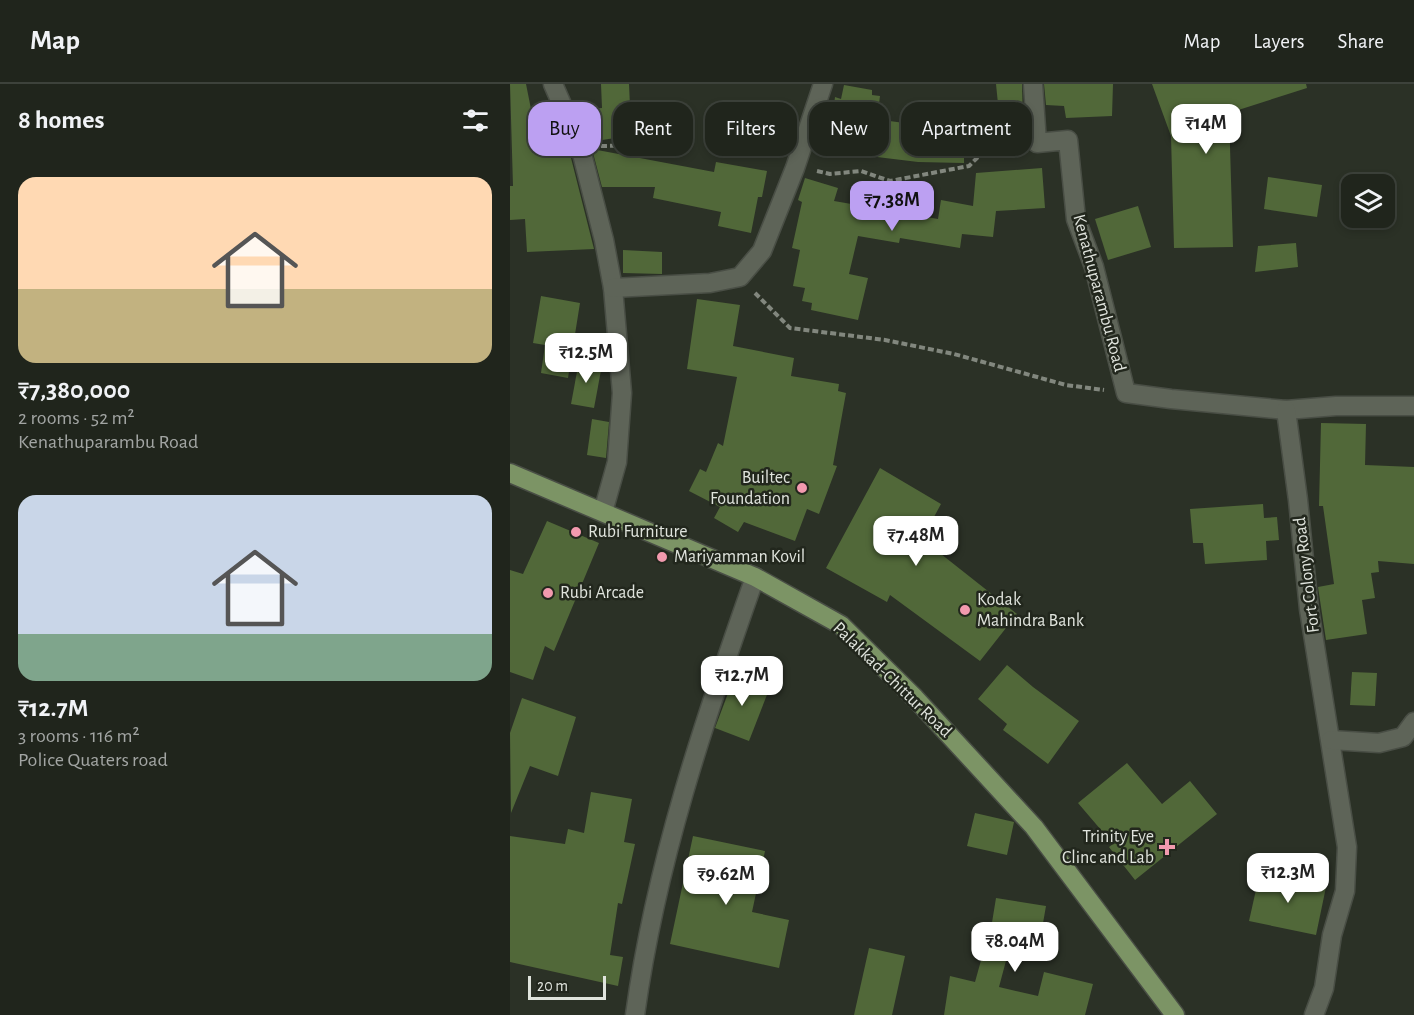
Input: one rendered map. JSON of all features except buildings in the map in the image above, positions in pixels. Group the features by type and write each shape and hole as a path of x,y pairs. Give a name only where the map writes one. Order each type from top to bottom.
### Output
{"main road":[{"name":"Palakkad-Chittur Road","path":"510,472 755,577 841,625 915,698 1034,827 1175,1015"}],"street":[{"path":"553,84 561,102"},
{"path":"613,288 710,283 740,277 762,251 795,168 823,84"},
{"path":"1033,84 1037,143"},
{"name":"Kenathuparambu Road","path":"1037,143 1068,140 1076,219 1094,267 1126,393"},
{"path":"583,156 604,240 613,288 622,393 617,462 603,512"},
{"path":"1126,393 1286,410 1336,406 1414,406"},
{"name":"Fort Colony Road","path":"1286,410 1309,609 1347,847 1345,891 1332,935 1324,988 1314,1015"},
{"path":"635,1015 660,879 687,776 755,577"},
{"path":"1331,740 1379,743 1403,737 1414,722"}],"path":[{"path":"795,168 830,174 861,171 890,181 969,166 987,148 1037,143"},
{"path":"740,277 790,328 885,340 954,354 1066,385 1126,393"}],"place":[{"name":"Builtec Foundation","path":"802,488"},
{"name":"Rubi Furniture","path":"576,532"},
{"name":"Mariyamman Kovil","path":"662,557"},
{"name":"Rubi Arcade","path":"548,593"},
{"name":"Kodak Mahindra Bank","path":"965,610"},
{"name":"Trinity Eye Clinc and Lab","path":"1167,847"}]}
